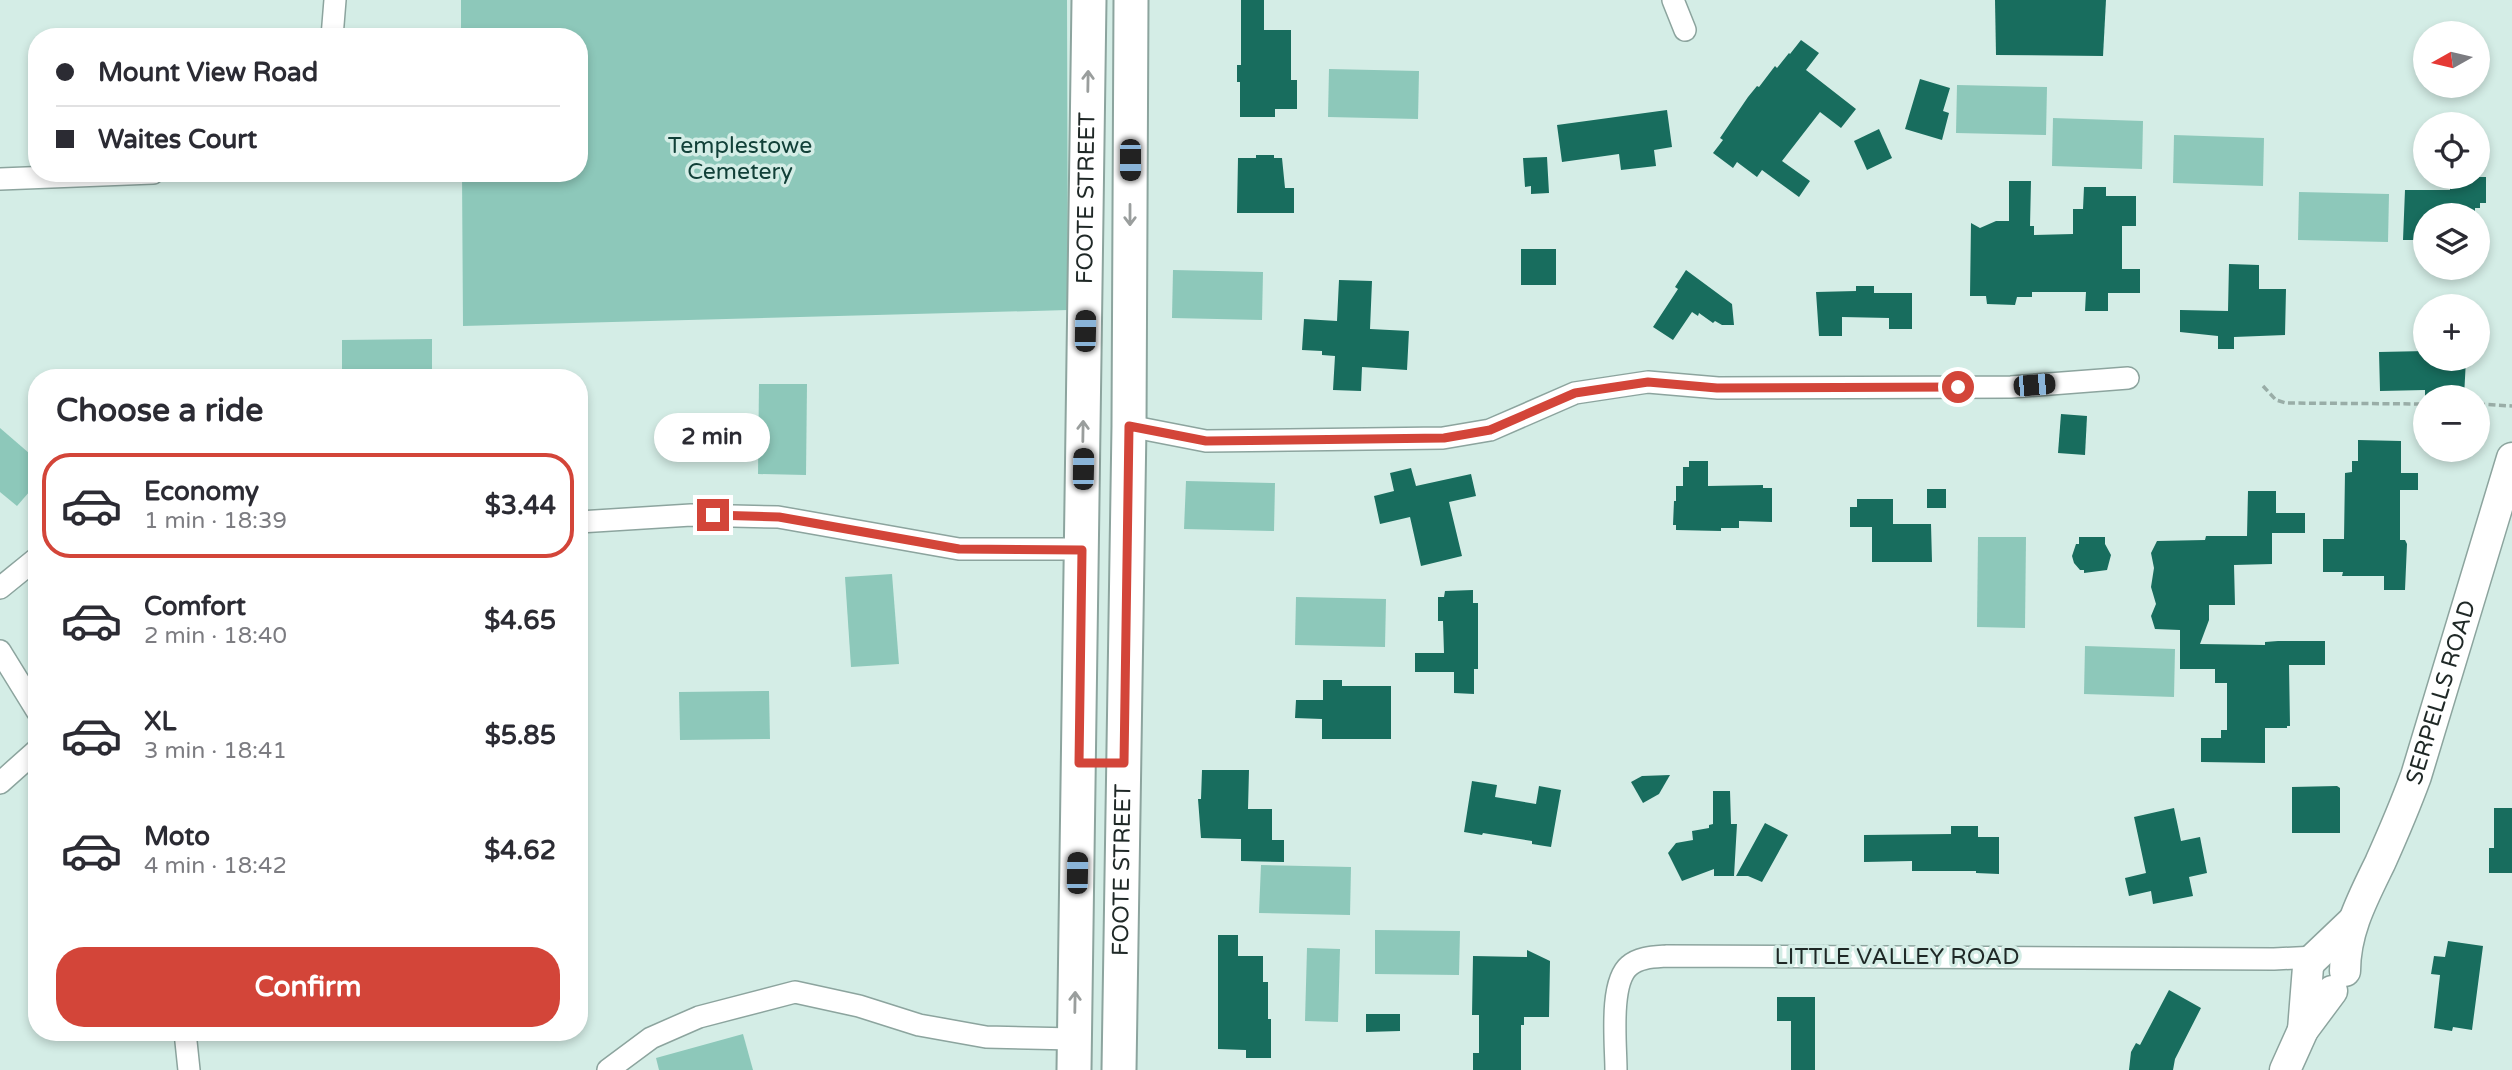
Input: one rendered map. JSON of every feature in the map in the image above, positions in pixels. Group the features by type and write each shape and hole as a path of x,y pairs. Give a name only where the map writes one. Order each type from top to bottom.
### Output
{"main road":[{"name":"FOOTE STREET","path":"1074,1055 1089,0"},
{"name":"FOOTE STREET","path":"1119,1070 1129,426 1131,0"},
{"path":"1079,763 1124,763"}],"street":[{"path":"333,28 335,0"},
{"path":"1672,0 1685,30"},
{"path":"0,179 28,178"},
{"path":"1129,426 1206,441 1444,438 1490,430 1575,393 1648,382 1717,388 2011,387 2128,378"},
{"name":"SERPELLS ROAD","path":"2285,1070 2304,1030 2325,974 2347,948 2353,922 2406,804 2423,757 2512,458"},
{"path":"588,521 691,515 779,517 959,549 1082,550"},
{"path":"0,589 28,566"},
{"path":"0,651 28,696"},
{"path":"0,783 28,758"},
{"name":"LITTLE VALLEY ROAD","path":"1616,1070 1616,1002 1619,984 1628,966 1646,958 2274,959 2325,974"},
{"path":"608,1070 651,1038 699,1017 795,992 859,1006 919,1026 1074,1055"},
{"path":"186,1041 189,1070"}],"path":[{"path":"2263,386 2276,400 2286,403 2413,404"},
{"path":"2490,405 2512,406"}],"green space":[{"name":"Templestowe Cemetery","path":"461,0 1067,0 1068,310 463,326 462,182 588,182 588,28 461,28"},
{"path":"1329,69 1419,71 1418,119 1328,117"},
{"path":"1957,85 2047,87 2046,135 1956,133"},
{"path":"2053,118 2143,121 2142,169 2052,166"},
{"path":"2174,135 2264,138 2263,186 2173,183"},
{"path":"2299,192 2389,194 2388,242 2298,240"},
{"path":"1173,270 1263,272 1262,320 1172,318"},
{"path":"432,339 432,369 342,369 342,340"},
{"path":"759,384 807,384 806,475 758,474"},
{"path":"0,428 28,452 28,493 17,506 0,492"},
{"path":"1186,481 1275,483 1274,531 1184,529"},
{"path":"1978,537 2026,537 2025,628 1977,627"},
{"path":"892,574 899,664 851,667 845,577"},
{"path":"1296,597 1386,599 1385,647 1295,645"},
{"path":"2085,646 2175,649 2174,697 2084,694"},
{"path":"769,691 770,739 680,740 679,692"},
{"path":"1261,865 1351,867 1350,915 1259,913"},
{"path":"1375,930 1460,931 1459,975 1375,974"},
{"path":"1307,948 1340,949 1338,1022 1305,1021"},
{"path":"743,1034 753,1070 659,1070 656,1058"}],"building":[{"path":"1241,0 1264,0 1264,30 1291,30 1291,80 1297,80 1297,109 1275,109 1275,117 1240,117 1237,65 1241,65"},
{"path":"1995,0 2106,0 2103,56 1996,55"},
{"path":"1801,40 1819,53 1806,70 1856,109 1841,128 1820,112 1782,161 1810,181 1799,197 1762,170 1757,177 1737,162 1733,168 1713,153 1748,97"},
{"path":"1920,79 1950,88 1943,111 1949,113 1942,140 1905,129"},
{"path":"1667,110 1672,147 1654,150 1656,166 1621,170 1619,154 1562,162 1557,125"},
{"path":"1879,129 1892,158 1867,170 1854,141"},
{"path":"1256,155 1282,158 1285,188 1294,188 1294,213 1237,213 1238,158 1256,158"},
{"path":"1547,157 1549,193 1531,194 1531,186 1525,187 1523,158"},
{"path":"2009,181 2031,181 2030,226 2034,226 2034,235 2073,234 2073,209 2083,209 2084,187 2106,187 2106,196 2136,196 2136,226 2122,226 2122,269 2140,269 2140,293 2108,293 2108,311 2085,311 2086,292 2032,292 2032,297 2017,297 2015,305 1987,304 1986,296 1970,296 1971,223 1980,228 1996,221 2009,221"},
{"path":"2486,189 2486,203 2413,203 2413,240 2403,240 2405,190"},
{"path":"1521,249 1556,249 1556,285 1521,285"},
{"path":"2229,264 2259,265 2259,289 2286,289 2285,335 2234,337 2234,349 2218,349 2218,336 2180,332 2180,310 2228,311"},
{"path":"1686,270 1732,304 1734,325 1722,325 1715,321 1713,323 1699,313 1698,316 1692,312 1673,340 1653,327 1678,289 1675,287"},
{"path":"1339,280 1372,281 1370,329 1409,331 1407,370 1362,367 1361,391 1333,390 1335,356 1322,355 1322,351 1302,350 1304,319 1337,321"},
{"path":"1856,286 1874,286 1874,293 1912,293 1912,329 1889,329 1889,318 1842,317 1842,336 1819,336 1816,292 1856,291"},
{"path":"2413,351 2413,371 2465,371 2465,385 2413,385 2413,390 2380,391 2379,352"},
{"path":"2061,414 2087,416 2085,455 2058,453"},
{"path":"2358,440 2401,441 2401,473 2418,473 2418,490 2400,490 2400,540 2405,540 2407,544 2405,590 2384,590 2384,576 2342,576 2343,572 2323,572 2323,539 2344,539 2345,473 2352,472 2352,461 2358,461"},
{"path":"1689,461 1708,461 1708,486 1763,485 1763,488 1772,488 1772,522 1739,521 1739,528 1721,528 1721,531 1676,530 1676,525 1673,525 1676,486 1683,486 1683,467 1689,467"},
{"path":"1411,468 1416,486 1471,474 1476,496 1449,502 1462,556 1421,566 1410,517 1380,524 1374,496 1394,491 1390,473"},
{"path":"1927,489 1946,489 1946,508 1927,508"},
{"path":"2248,491 2276,491 2276,513 2305,513 2305,533 2272,533 2272,564 2234,565 2235,605 2209,605 2209,620 2200,644 2265,645 2265,642 2278,641 2325,641 2325,665 2289,665 2290,726 2265,728 2265,763 2201,762 2201,738 2221,738 2221,730 2227,730 2227,683 2215,683 2215,669 2180,669 2180,630 2155,629 2151,616 2156,604 2151,587 2154,568 2151,553 2157,541 2205,540 2206,536 2247,536"},
{"path":"1857,499 1893,499 1893,524 1931,524 1932,562 1872,562 1872,527 1850,527 1850,507 1857,507"},
{"path":"2079,537 2105,537 2105,544 2111,555 2107,570 2084,573 2084,570 2080,570 2074,563 2072,556 2076,544 2079,544"},
{"path":"1473,590 1473,603 1478,603 1478,669 1474,669 1474,694 1454,693 1454,672 1415,672 1415,653 1444,653 1443,621 1438,621 1438,597 1444,597 1445,591"},
{"path":"1323,680 1342,680 1342,686 1391,686 1391,739 1322,739 1322,719 1295,718 1296,700 1323,700"},
{"path":"1202,770 1249,770 1248,809 1272,809 1272,840 1284,840 1284,862 1241,861 1241,839 1201,838 1198,799 1201,799"},
{"path":"1670,775 1659,794 1643,803 1631,782 1642,776"},
{"path":"1472,781 1497,785 1495,797 1536,804 1539,786 1561,790 1551,847 1532,844 1532,841 1464,832"},
{"path":"2292,787 2340,788 2340,833 2292,833"},
{"path":"1713,791 1730,791 1731,824 1737,824 1734,876 1714,876 1714,869 1682,881 1668,853 1676,843 1693,840 1692,831 1709,828 1709,825 1713,824"},
{"path":"2174,808 2181,841 2200,837 2207,873 2189,877 2193,896 2153,904 2151,891 2129,896 2125,878 2146,873 2134,817"},
{"path":"2494,808 2512,808 2512,873 2489,873 2489,848 2494,848"},
{"path":"1765,823 1788,835 1762,882 1748,876 1736,876"},
{"path":"1951,826 1978,826 1978,837 1999,837 1999,874 1976,871 1912,871 1912,861 1864,862 1864,835 1951,834"},
{"path":"1218,935 1238,935 1238,956 1263,956 1263,982 1268,982 1268,1019 1271,1019 1271,1058 1246,1058 1246,1050 1218,1049"},
{"path":"2448,941 2483,946 2472,1030 2434,1028 2440,975 2431,974 2434,956 2445,957"},
{"path":"1527,950 1550,961 1549,1017 1524,1017 1524,1025 1521,1025 1521,1070 1473,1070 1473,1053 1479,1053 1479,1015 1472,1015 1473,956 1527,957"},
{"path":"2169,990 2201,1008 2175,1059 2173,1070 2129,1070 2131,1052 2136,1043 2140,1045"},
{"path":"1777,997 1815,997 1815,1070 1791,1070 1791,1021 1777,1021"},
{"path":"1366,1014 1400,1014 1400,1031 1366,1032"}],"route":[{"path":"713,515 779,517 959,549 1082,550 1079,763 1124,763 1129,426 1206,441 1444,438 1490,430 1575,393 1648,382 1717,388 1958,387"}]}
